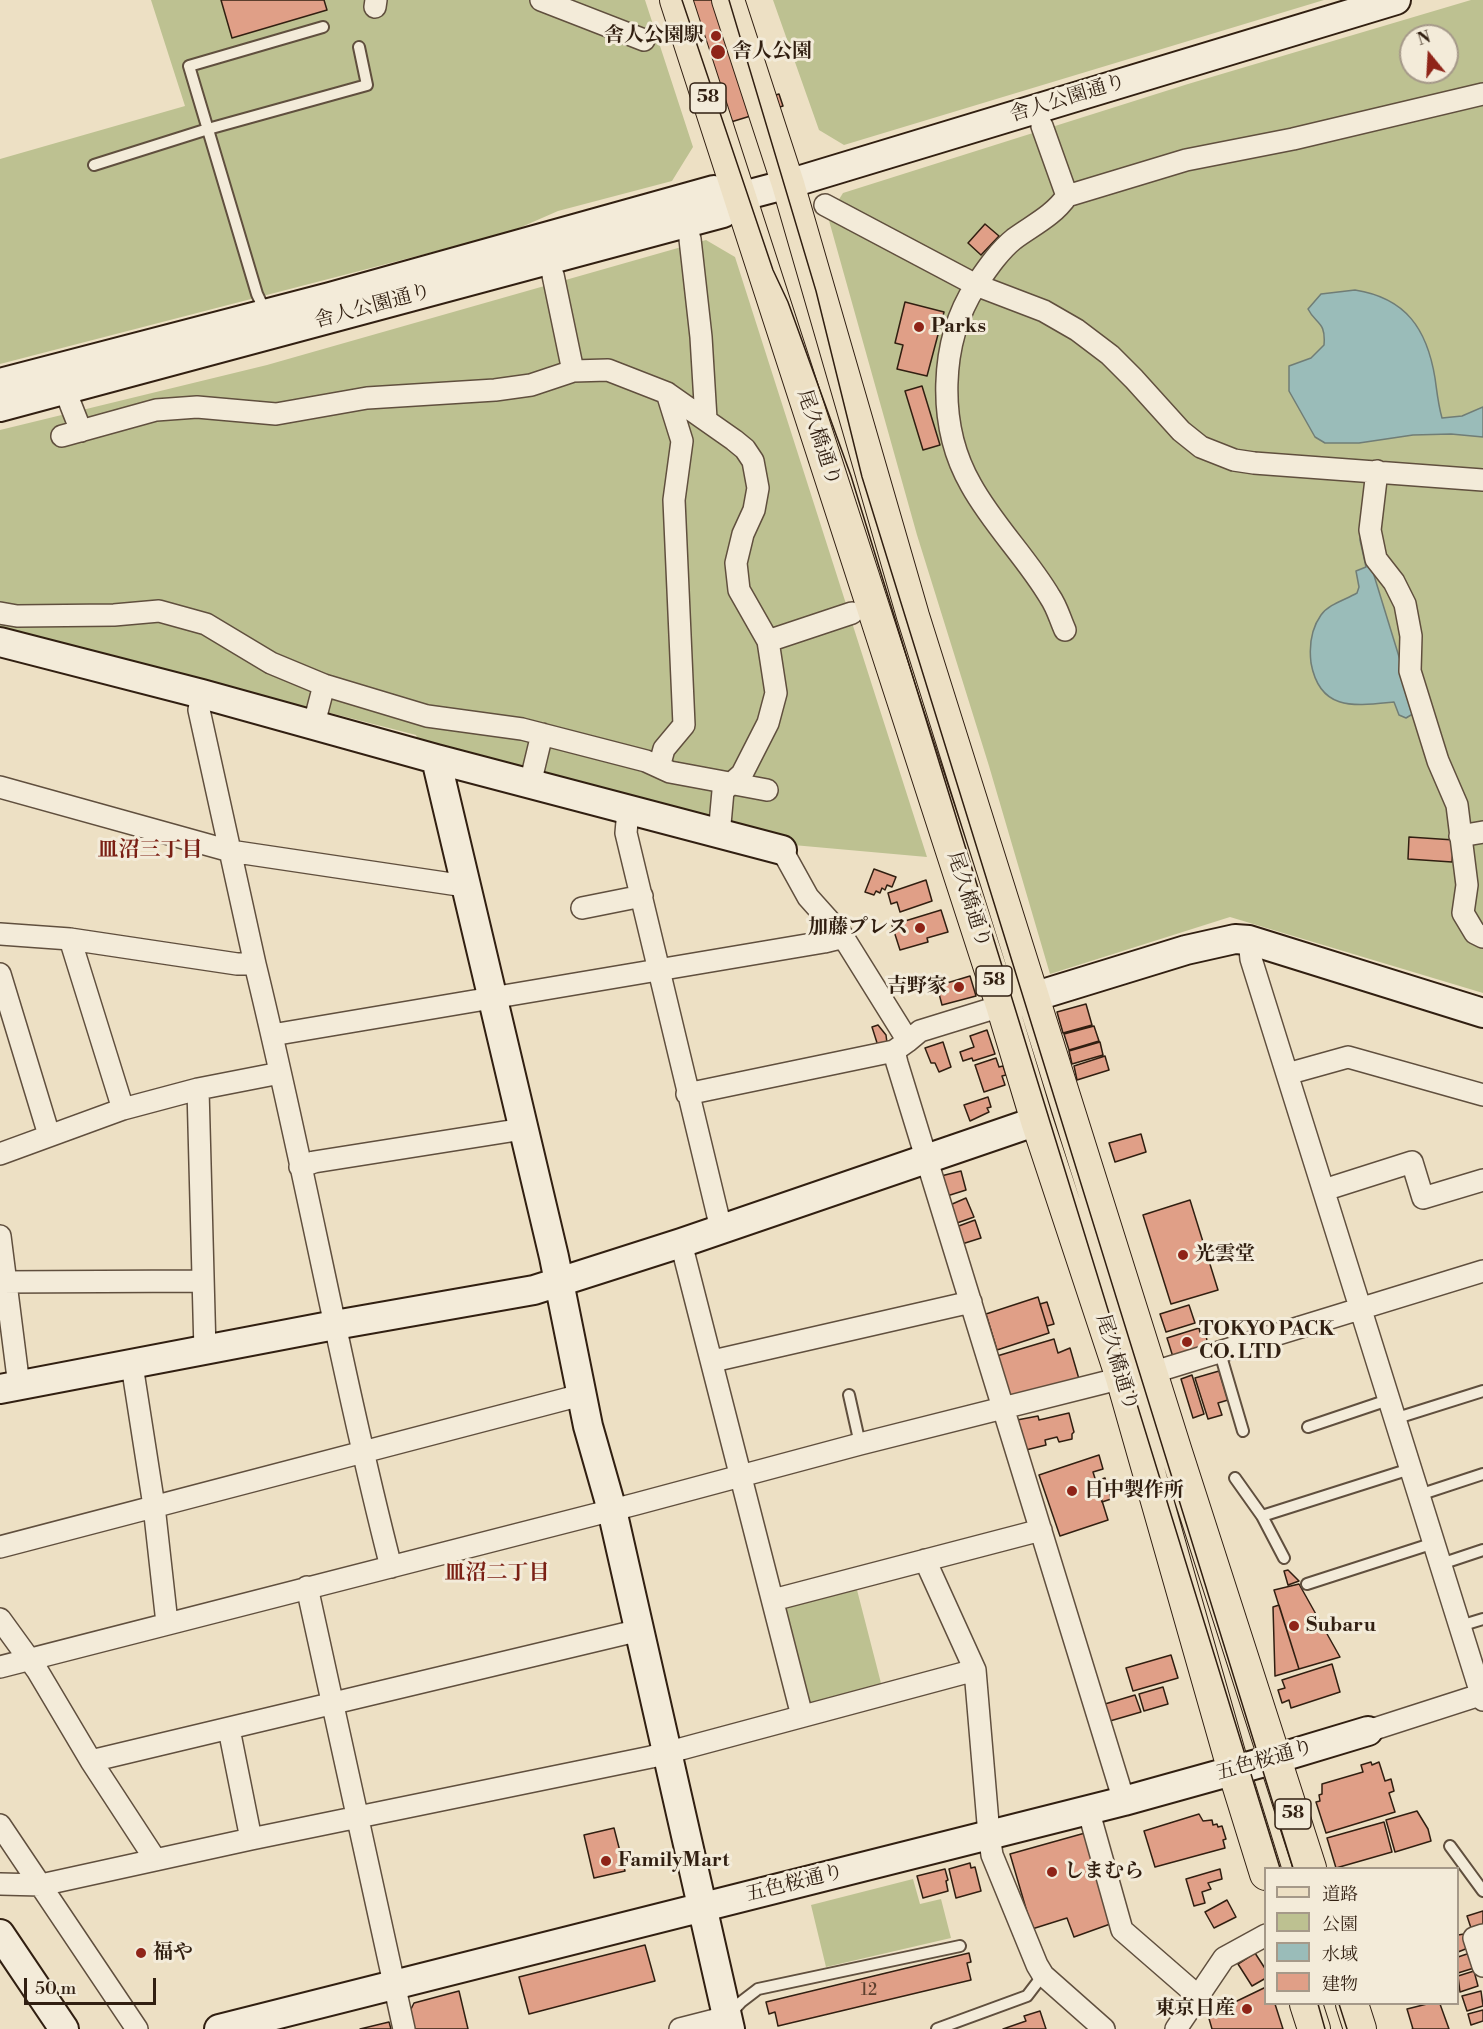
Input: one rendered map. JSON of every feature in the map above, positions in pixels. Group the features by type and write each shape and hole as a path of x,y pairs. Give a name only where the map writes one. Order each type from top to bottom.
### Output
{"main road":[{"name":"尾久橋通り","path":"676,0 1002,1005 1037,1121 1136,1375 1275,1759 1309,1867"},
{"name":"尾久橋通り","path":"728,0 788,184 913,616 1033,997 1136,1375 1234,1771 1264,1868"},
{"path":"1306,2005 1314,2029"},
{"path":"1352,2005 1360,2029"}],"street":[{"path":"541,0 644,40"},
{"name":"舎人公園通り","path":"0,407 723,213 739,197 1396,0"},
{"path":"1065,630 1052,599 971,486 955,451 946,390 949,357 956,328 966,302 992,262 1013,240 1057,210 1067,196 1186,160 1293,139 1483,94"},
{"path":"1042,126 1067,196"},
{"name":"舎人公園通り","path":"0,383 266,313 714,190 739,197"},
{"path":"825,205 976,285 1044,311 1077,330 1118,363 1180,431 1201,447 1234,460 1483,480"},
{"path":"690,239 701,337 706,419"},
{"path":"553,275 573,371"},
{"path":"70,403 71,433 156,410 197,407 276,414 368,398 495,390 531,385 573,371 608,370 667,393 745,448 753,461 758,488 754,510 743,534 736,563 739,590 768,641 776,693 768,723 742,774 723,791 719,835"},
{"path":"659,767 664,749 684,725 674,500 682,441 667,393"},
{"path":"1377,471 1370,530 1376,558 1394,582 1405,604 1411,636 1410,671 1438,761 1457,805 1467,885 1462,913 1475,933 1483,937"},
{"path":"0,613 17,616 114,615 159,611 206,624 271,663 324,685 427,716 522,729 646,760 670,772 767,790"},
{"path":"768,641 852,613"},
{"path":"0,642 782,850 808,897 842,935 901,1046 926,1159 1124,1801"},
{"path":"317,712 324,685"},
{"path":"202,694 199,710 391,1567"},
{"path":"530,784 542,734"},
{"path":"436,759 559,1282 588,1426 612,1510 729,2023 680,2029"},
{"path":"0,787 230,851 465,886"},
{"path":"628,810 626,833 720,1230"},
{"path":"1461,836 1483,832"},
{"path":"582,909 642,896"},
{"path":"0,934 70,939 237,964 255,964"},
{"path":"272,1035 824,942 842,935"},
{"path":"70,939 123,1109"},
{"path":"687,1094 901,1046 920,1031 1186,950 1235,939 1249,940 1483,1013"},
{"path":"1249,940 1251,959 1482,1696 1368,1731"},
{"path":"0,974 49,1135"},
{"path":"1287,1074 1348,1057 1483,1095"},
{"path":"0,1154 123,1109 198,1089 280,1073"},
{"path":"198,1089 205,1351"},
{"path":"0,1236 10,1387 335,1325 534,1290 720,1230 1037,1121"},
{"path":"300,1167 523,1129"},
{"path":"1324,1190 1412,1162 1423,1197 1483,1180"},
{"path":"681,1243 802,1716"},
{"path":"0,1667 1220,1353 1483,1271"},
{"path":"3,1281 203,1281"},
{"path":"712,1361 971,1302"},
{"path":"132,1365 154,1506 167,1623"},
{"path":"0,1547 581,1395"},
{"path":"773,1600 1041,1530"},
{"path":"925,1560 975,1670 988,1835 996,1868 1043,1975 1104,2029"},
{"path":"307,1587 404,2029"},
{"path":"0,1619 155,1859"},
{"path":"91,1761 640,1630"},
{"path":"0,1884 40,1885 668,1753 975,1670"},
{"path":"228,1728 251,1839"},
{"name":"五色桜通り","path":"219,2029 1124,1801 1368,1731"},
{"path":"1088,1809 1122,1930 1199,1997"},
{"path":"0,1826 137,2029"},
{"path":"0,1934 64,2029"},
{"path":"1483,1935 1474,1938 1483,1966"},
{"path":"1176,2029 1224,1958 1264,1936"}],"lane":[{"path":"266,313 257,294 189,66 323,27"},
{"path":"94,165 208,129 367,84 359,47"},
{"path":"1220,1353 1243,1431"},
{"path":"1308,1427 1483,1391"},
{"path":"849,1395 860,1444"},
{"path":"1262,1516 1410,1469"},
{"path":"1419,1495 1483,1474"},
{"path":"1235,1478 1262,1516 1284,1558"},
{"path":"1307,1584 1434,1543"},
{"path":"1441,1564 1483,1550"},
{"path":"1460,1626 1483,1619"},
{"path":"1450,1846 1483,1891"},
{"path":"729,2023 741,2002 758,1989 960,1946"},
{"path":"937,2029 1027,1996 1043,1975"}],"green space":[{"path":"151,0 645,0 693,147 672,181 558,211 510,232 0,364 0,159 185,106"},
{"path":"773,0 1324,0 844,145 819,130"},
{"path":"1471,0 1483,0 1483,993 1230,917 1050,974 989,766 917,535 828,217 843,193 1188,84"},
{"path":"706,240 735,257 927,857 793,845 418,741 416,735 0,628 0,430 267,365"},
{"path":"856,1586 882,1687 812,1705 805,1701 783,1614 787,1607"},
{"path":"913,1879 920,1904 941,1899 951,1938 826,1967 811,1905"}],"water":[{"path":"1355,290 1388,300 1401,308 1411,319 1420,331 1431,360 1442,418 1462,416 1483,407 1483,437 1451,434 1413,435 1359,443 1325,443 1315,437 1289,391 1289,366 1311,358 1324,345 1322,327 1308,309 1321,294"},
{"path":"1361,533 1416,712 1406,718 1399,715 1394,702 1353,704 1331,698 1322,690 1311,663 1312,638 1321,615 1333,605 1357,593 1359,587 1356,571 1366,567 1360,540"}],"building":[{"path":"221,0 324,0 327,10 232,38"},
{"name":"舎人公園駅","path":"671,0 738,0 769,97 779,94 783,106 705,130"},
{"path":"985,224 999,236 981,255 968,243"},
{"name":"Parks","path":"905,302 944,312 927,376 897,369 903,345 895,343"},
{"path":"922,386 940,445 923,450 905,391"},
{"path":"1409,837 1454,840 1452,862 1408,859"},
{"path":"874,869 896,877 892,887 887,885 885,890 882,888 880,893 876,891 874,895 865,892"},
{"path":"926,880 932,901 900,912 897,902 891,904 888,893"},
{"name":"加藤プレス","path":"941,910 948,932 927,938 928,942 900,950 892,925"},
{"path":"970,976 976,996 942,1005 937,986"},
{"path":"1086,1004 1092,1025 1063,1033 1057,1012"},
{"path":"878,1025 886,1035 887,1043 878,1046 872,1027"},
{"path":"1094,1026 1099,1041 1069,1050 1064,1034"},
{"path":"987,1030 995,1054 973,1061 972,1058 963,1061 960,1052 974,1047 970,1036"},
{"path":"943,1042 951,1067 939,1072 935,1063 931,1063 925,1048"},
{"path":"1100,1042 1103,1055 1072,1064 1069,1051"},
{"path":"1105,1056 1109,1070 1077,1080 1074,1066"},
{"path":"996,1058 999,1067 1003,1066 1006,1075 1002,1076 1005,1085 984,1092 975,1065"},
{"path":"988,1097 991,1107 987,1108 989,1112 970,1121 964,1105"},
{"path":"1141,1134 1146,1152 1115,1162 1109,1143"},
{"path":"961,1171 966,1190 947,1196 941,1176"},
{"path":"966,1198 974,1217 957,1223 950,1205"},
{"path":"1190,1200 1218,1290 1171,1304 1143,1215"},
{"path":"975,1220 981,1238 962,1244 956,1227"},
{"path":"1038,1297 1049,1333 997,1350 986,1314"},
{"path":"1047,1302 1054,1324 1047,1326 1040,1304"},
{"path":"1189,1305 1195,1323 1166,1332 1160,1314"},
{"name":"TOKYO PACK CO. LTD","path":"1199,1328 1201,1337 1206,1335 1207,1341 1203,1342 1205,1347 1173,1357 1167,1338"},
{"path":"1054,1339 1058,1353 1070,1348 1079,1379 1010,1397 997,1356"},
{"path":"1219,1371 1228,1400 1218,1403 1222,1415 1208,1419 1195,1378"},
{"path":"1192,1375 1204,1414 1193,1418 1181,1379"},
{"path":"1069,1413 1074,1432 1072,1439 1059,1442 1057,1437 1045,1440 1046,1445 1026,1450 1017,1420 1038,1416 1039,1420"},
{"name":"日中製作所","path":"1099,1455 1103,1469 1093,1472 1108,1520 1060,1536 1039,1475"},
{"path":"1105,1478 1111,1499 1102,1502 1095,1481"},
{"path":"1288,1570 1299,1581 1288,1585 1284,1571"},
{"path":"1299,1584 1340,1657 1299,1669 1274,1590"},
{"path":"1279,1605 1299,1669 1275,1676 1273,1607"},
{"path":"1171,1655 1178,1678 1133,1691 1126,1668"},
{"path":"1332,1664 1340,1692 1291,1708 1289,1700 1282,1703 1278,1690 1285,1688 1282,1680"},
{"path":"1163,1687 1168,1704 1144,1711 1139,1694"},
{"path":"1135,1695 1141,1712 1110,1721 1105,1704"},
{"path":"1371,1762 1372,1765 1379,1762 1385,1781 1391,1779 1394,1791 1389,1793 1395,1812 1326,1833 1316,1802 1320,1801 1322,1784 1363,1772 1361,1765"},
{"path":"1417,1811 1428,1829 1431,1841 1395,1852 1386,1820"},
{"path":"1199,1814 1203,1821 1212,1820 1213,1825 1222,1826 1226,1839 1223,1840 1225,1848 1155,1867 1144,1831"},
{"path":"1384,1822 1392,1852 1336,1867 1327,1838"},
{"path":"614,1828 625,1871 594,1878 584,1835"},
{"path":"1085,1833 1113,1923 1074,1937 1067,1918 1032,1929 1010,1854"},
{"path":"970,1863 971,1868 975,1867 981,1891 956,1898 949,1869"},
{"path":"945,1869 948,1891 923,1898 917,1876"},
{"path":"1220,1869 1222,1879 1208,1883 1211,1889 1202,1892 1205,1903 1194,1906 1186,1879"},
{"path":"1227,1900 1236,1917 1214,1928 1205,1912"},
{"path":"1483,1911 1483,1927 1472,1931 1467,1916"},
{"path":"1464,1934 1468,1948 1459,1952 1459,1935"},
{"path":"645,1945 655,1981 529,2014 519,1977"},
{"path":"969,1953 971,1962 967,1963 971,1980 778,2026 775,2012 769,2014 766,2002"},
{"path":"1255,1953 1264,1967 1264,1979 1252,1986 1238,1964"},
{"path":"1470,1953 1474,1968 1459,1973 1459,1957"},
{"path":"1474,1971 1478,1986 1460,1992 1459,1976"},
{"name":"東京日産","path":"1264,1988 1264,2005 1275,2005 1283,2029 1212,2029 1208,2015"},
{"path":"459,1991 468,2029 413,2029 409,2013 414,2003"},
{"path":"1481,1991 1483,2006 1467,2011 1462,1996"},
{"path":"1423,2005 1440,2005 1449,2029 1413,2029 1407,2009"},
{"path":"1483,2010 1483,2021 1471,2025 1468,2014"},
{"path":"1040,2011 1046,2029 1003,2029 1026,2021 1024,2016"},
{"path":"389,2022 391,2029 360,2029"}],"tram line":[{"path":"682,0 773,270 788,302 851,476 1280,1867"},
{"path":"729,0 816,291 862,477 1293,1867"},
{"path":"1318,2005 1325,2029"},
{"path":"1339,2005 1347,2029"}],"place":[{"name":"舎人公園駅","path":"716,36"},
{"name":"舎人公園","path":"718,52"},
{"name":"Parks","path":"919,327"},
{"name":"加藤プレス","path":"920,928"},
{"name":"吉野家","path":"959,987"},
{"name":"光雲堂","path":"1183,1255"},
{"name":"TOKYO PACK CO. LTD","path":"1187,1342"},
{"name":"日中製作所","path":"1072,1491"},
{"name":"Subaru","path":"1294,1626"},
{"name":"FamilyMart","path":"606,1861"},
{"name":"しまむら","path":"1052,1872"},
{"name":"福や","path":"141,1953"},
{"name":"東京日産","path":"1247,2009"}],"district":[{"name":"皿沼三丁目","path":"150,851"},
{"name":"皿沼二丁目","path":"497,1574"}]}
